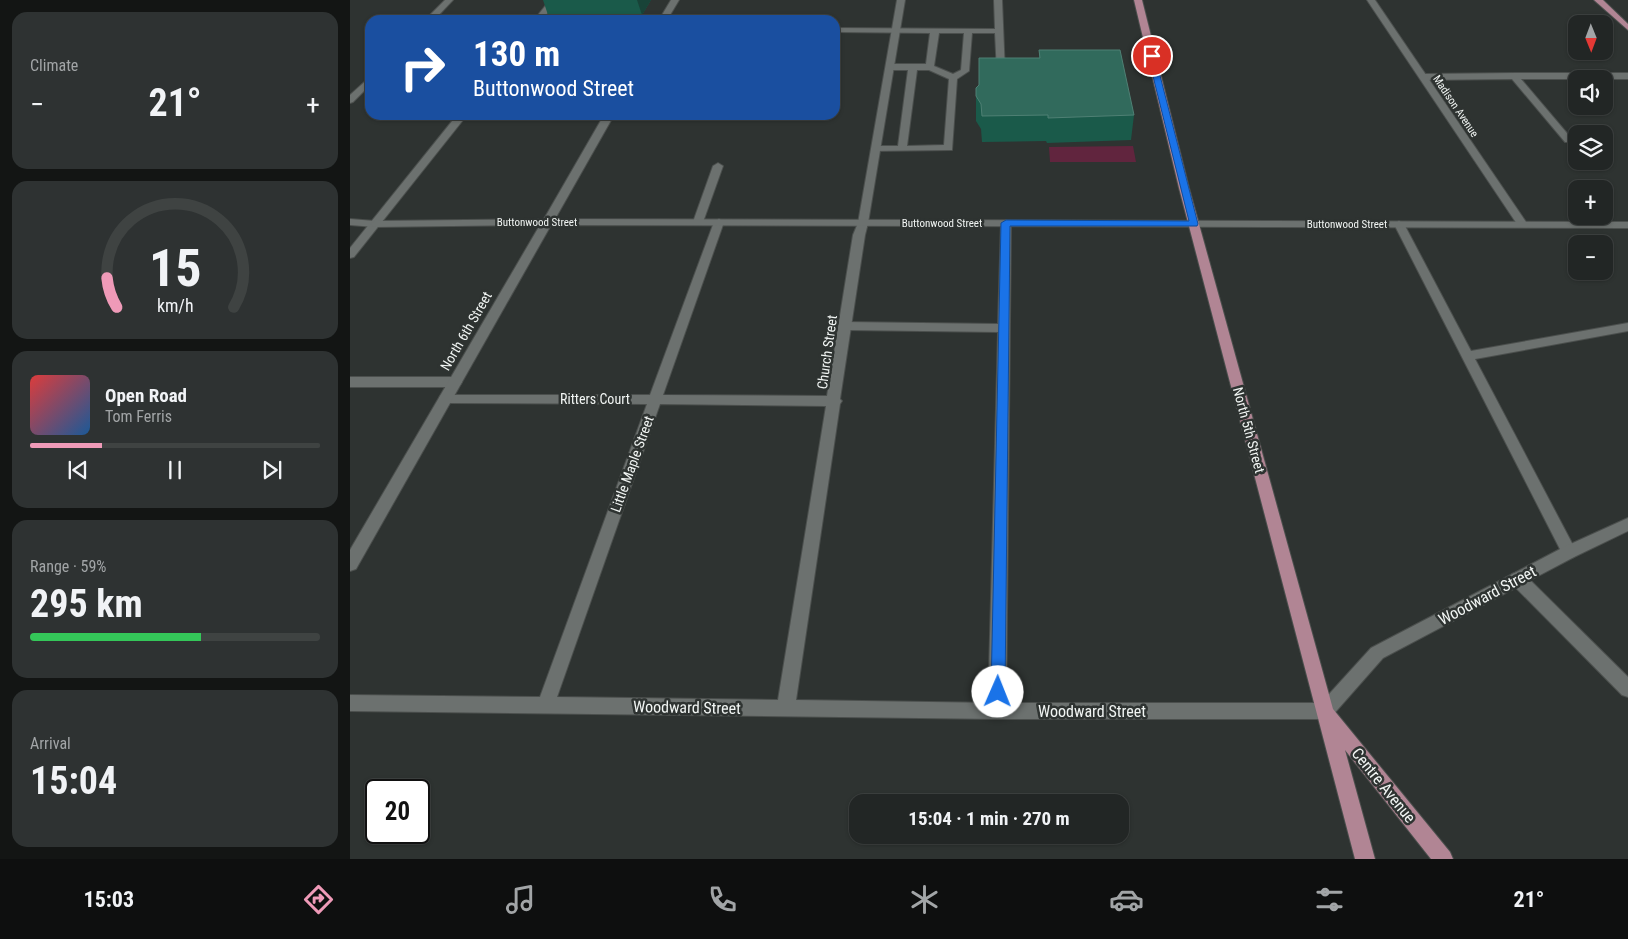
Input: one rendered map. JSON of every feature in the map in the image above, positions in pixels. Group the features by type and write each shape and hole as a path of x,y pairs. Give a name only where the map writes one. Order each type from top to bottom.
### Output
{"main road":[{"name":"North 5th Street","path":"1138,0 1194,224 1365,859"},
{"path":"1598,0 1628,28"},
{"name":"Centre Avenue","path":"1325,710 1443,859"}],"street":[{"path":"434,15 449,0"},
{"path":"542,15 554,0"},
{"path":"666,15 675,0"},
{"name":"Church Street","path":"786,708 835,401 859,235 863,223 901,0"},
{"path":"998,0 1000,73"},
{"name":"Madison Avenue","path":"1371,0 1523,224"},
{"path":"840,30 999,31"},
{"path":"930,67 935,30"},
{"path":"953,78 965,71 968,30"},
{"path":"890,67 930,67 953,78"},
{"path":"902,149 913,67"},
{"path":"1514,76 1568,140"},
{"path":"1423,77 1624,76 1628,83"},
{"path":"876,149 949,148 953,78"},
{"path":"350,100 365,85"},
{"path":"350,255 458,120"},
{"name":"North 6th Street","path":"350,564 606,120"},
{"path":"698,222 718,166"},
{"path":"350,222 375,224"},
{"name":"Buttonwood Street","path":"375,224 718,222 1628,225"},
{"name":"Little Maple Street","path":"545,706 718,222"},
{"path":"997,711 1006,223"},
{"path":"1399,224 1569,552"},
{"path":"846,326 1004,328"},
{"path":"1467,356 1628,326"},
{"path":"350,382 455,382"},
{"name":"Ritters Court","path":"446,398 835,401"},
{"name":"Woodward Street","path":"350,703 997,711 1325,710 1377,653 1569,552 1628,524"},
{"path":"1518,579 1628,689"}],"shaded area":[{"path":"1133,146 1136,162 1050,162 1049,147"}],"building":[{"path":"1039,50 1120,50 1134,115 1048,118 1048,115 982,116 981,104 976,96 976,88 979,85 979,58 1040,58"}],"route":[{"path":"998,692 1006,223 1194,224 1152,56"}]}
